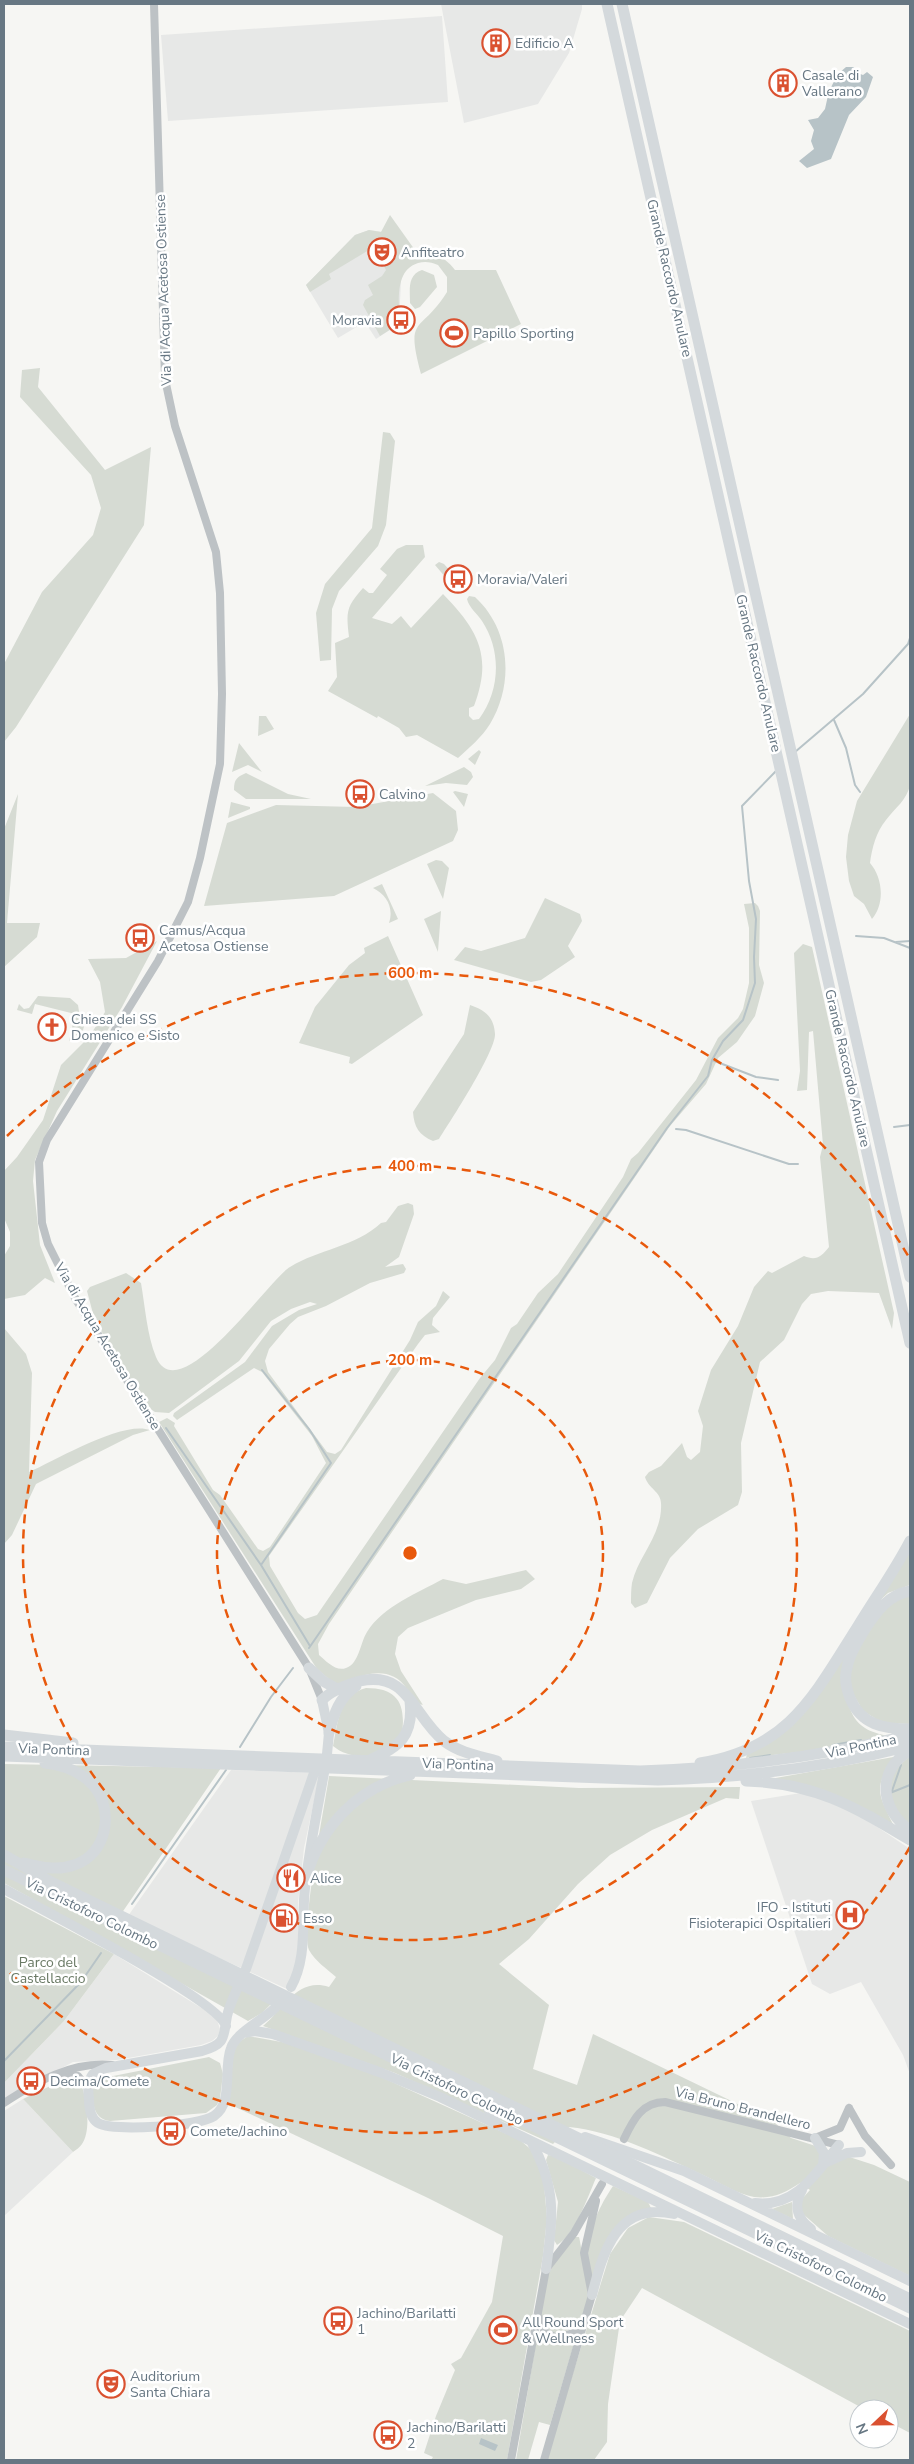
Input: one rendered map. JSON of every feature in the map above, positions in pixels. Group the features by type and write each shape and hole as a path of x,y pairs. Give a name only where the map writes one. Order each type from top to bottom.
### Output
{"highway":[{"name":"Grande Raccordo Anulare","path":"607,4 910,1343"},
{"name":"Grande Raccordo Anulare","path":"622,4 910,1277"},
{"path":"661,1770 737,1754 758,1745 783,1729 813,1696 910,1541"},
{"path":"910,1590 891,1598 875,1615 852,1653 846,1678 852,1702 868,1721 884,1728 910,1729"},
{"path":"309,1668 323,1681 336,1689"},
{"path":"323,1704 336,1689 363,1681 380,1679 391,1682 401,1688 428,1725 450,1745 472,1755 516,1767"},
{"path":"329,1733 335,1710 343,1696 363,1681"},
{"path":"366,1761 393,1748 404,1736 410,1723 410,1699"},
{"path":"4,1735 80,1743 126,1752"},
{"name":"Via Pontina","path":"353,1765 366,1761 661,1770 728,1767 791,1759 910,1735"},
{"name":"Via Pontina","path":"4,1757 176,1758 353,1765 432,1772 611,1779 700,1778 794,1770 910,1746"},
{"name":"Via Pontina","path":"4,1747 126,1752 176,1758"},
{"path":"910,1751 890,1769 886,1779 885,1791 893,1813 910,1830"},
{"path":"4,1757 51,1764 78,1773 95,1788 101,1797 106,1814 101,1841 91,1855 79,1863 53,1868 7,1858"},
{"path":"306,1878 317,1848 336,1820 350,1804 369,1791 392,1780 432,1772"},
{"path":"700,1778 716,1781 775,1782 813,1791 872,1816 910,1840"},
{"name":"Via Cristoforo Colombo","path":"7,1858 53,1883 910,2298"},
{"name":"Via Cristoforo Colombo","path":"4,1870 910,2308"},
{"path":"486,2103 496,2124"}],"main road":[{"name":"Via di Acqua Acetosa Ostiense","path":"323,1704 329,1733 324,1754 323,1704"},
{"path":"246,1969 296,1825 319,1773 315,1824 306,1878 302,1929 303,1950 300,1970 292,1986"},
{"path":"296,1825 315,1824"},
{"path":"296,1825 306,1830 313,1837"},
{"name":"Via Cristoforo Colombo","path":"4,1888 173,1984 219,2015 226,2028"},
{"path":"237,1989 228,2013 222,2040 210,2048 120,2065 95,2073 90,2079 88,2088 89,2107 94,2119 102,2124 119,2127 200,2121 219,2112 224,2102 230,2050 235,2040 275,2008"},
{"name":"Via Cristoforo Colombo","path":"243,2033 255,2031 273,2034 382,2073 496,2124 910,2324"},
{"name":"Via Cristoforo Colombo","path":"567,2133 684,2171 910,2281"},
{"path":"815,2138 824,2153 822,2166"},
{"path":"531,2141 542,2163 552,2198 546,2269"},
{"path":"747,2201 775,2203 788,2199 804,2187 839,2145"},
{"path":"822,2166 843,2155 861,2152"},
{"path":"804,2187 797,2201 798,2216 808,2227 829,2242"},
{"path":"592,2294 606,2248 622,2226 637,2216 649,2213 668,2212 685,2216"}],"street":[{"name":"Via di Acqua Acetosa Ostiense","path":"154,4 165,379 175,426 216,552 220,593 222,684 220,764 200,858 188,902 158,960 47,1140 39,1162 40,1201 48,1244 75,1298 309,1668 323,1704"},
{"path":"4,2103 68,2068 82,2065 120,2065"},
{"path":"58,2074 78,2076 88,2088"},
{"name":"Via Bruno Brandellero","path":"624,2139 641,2110 652,2104 662,2102 839,2145"},
{"path":"815,2138 840,2128 849,2108 865,2136 891,2165"},
{"path":"510,2460 546,2269 574,2233 600,2188 586,2240 585,2262 592,2294 544,2460"},
{"path":"574,2233 581,2234 586,2240"},
{"path":"537,2312 543,2330 554,2337 570,2335 584,2324"}],"shaded area":[{"path":"441,4 582,4 582,9 569,53 538,104 464,123"},
{"path":"442,16 448,102 168,121 161,35"},
{"path":"846,67 854,67 855,72 863,75 867,72 873,77 866,97 849,115 831,159 807,168 799,161 814,149 811,141 814,130 808,120 818,118 825,109 829,91 838,74"},
{"path":"369,230 383,232 402,258 399,324 376,339 365,322 338,338 306,285 355,235"},
{"path":"231,1770 320,1773 304,1848 298,1903 298,1961 287,1989 128,1916"},
{"name":"IFO - Istituti Fisioterapici Ospitalieri","path":"807,1792 858,1814 910,1849 910,2074 903,2055 861,1982 830,1994 812,1984 751,1801"},
{"path":"114,1954 216,2017 220,2029 218,2036 212,2041 201,2045 117,2060 73,2062 4,2099 4,2083 64,2021"},
{"path":"23,2099 73,2152 4,2216 4,2111"},
{"path":"481,2438 498,2445 495,2451 479,2444"}],"green space":[{"path":"390,215 417,253 428,253 438,256 455,270 496,270 521,324 421,374 416,355 415,333 447,292 447,277 438,265 428,262 418,263 410,267 405,273 399,289 399,324 380,336 363,305 365,300 373,295 368,285 382,276 386,270 374,247 329,274 331,279 310,292 306,285 355,235 369,230 381,232"},
{"path":"422,270 434,275 437,287 420,307 415,309 410,303 410,284 414,275"},
{"path":"40,368 38,387 105,470 151,447 144,525 16,727 4,742 4,664 42,592 93,535 101,508 91,475 20,397 22,370"},
{"path":"383,432 390,433 395,441 386,525 378,546 339,591 332,609 331,660 320,661 316,613 325,584 372,528"},
{"path":"406,545 423,545 425,557 372,618 392,624 401,616 411,628 443,594 465,620 479,645 482,658 482,672 480,688 474,706 469,708 469,716 473,720 479,719 486,708 491,696 496,671 493,645 482,621 468,602 469,596 475,597 487,610 496,625 502,641 505,675 503,692 498,708 483,733 458,758 417,735 406,737 399,728 328,691 337,677 335,643 349,637 348,610 350,605 363,588 369,593 373,593 387,575 380,569 397,549"},
{"path":"439,562 444,564 463,585 461,593 454,592 449,588 452,585 435,565"},
{"path":"910,714 910,785 903,800 883,825 873,846 870,863 878,876 881,899 872,919 864,904 854,896 849,881 846,857 848,835 857,801"},
{"path":"259,716 266,716 274,729 258,736"},
{"path":"239,743 262,772 248,765 232,772"},
{"path":"479,750 481,752 475,765 468,759"},
{"path":"464,767 471,772 473,777 467,785 446,783 425,786"},
{"path":"246,773 288,794 311,799 246,799 234,790 237,779"},
{"path":"453,792 468,794 464,807"},
{"path":"433,793 456,811 458,830 453,841 334,896 204,906 227,823 276,805 356,807"},
{"path":"18,794 7,923 40,923 37,937 4,967 4,829"},
{"path":"231,802 250,807 250,809 228,818"},
{"path":"436,860 442,861 449,868 443,899 427,864"},
{"path":"382,884 398,919 389,923 391,912 388,902 382,894 373,888"},
{"path":"545,898 580,914 582,921 568,946 575,957 541,980 531,982 454,960 465,947 481,951 525,938"},
{"path":"755,903 760,911 759,965 764,983 755,1016 737,1042 718,1058 706,1084 670,1126 329,1624 318,1644 319,1655 331,1665 339,1668 342,1669 350,1666 357,1658 367,1632 382,1615 391,1607 443,1579 466,1584 526,1570 535,1579 521,1589 476,1600 408,1628 398,1637 395,1654 401,1671 423,1705 415,1701 400,1681 383,1673 364,1675 336,1685 317,1669 159,1422 167,1418 175,1423 174,1426 213,1490 220,1495 258,1549 263,1551 270,1547 326,1463 312,1436 262,1372 254,1368 177,1420 173,1416 174,1413 245,1362 272,1326 299,1310 317,1304 310,1302 291,1309 271,1321 239,1361 169,1413 155,1412 149,1408 95,1321 87,1291 90,1287 126,1273 141,1283 148,1330 156,1357 168,1369 184,1368 203,1356 224,1337 279,1276 290,1267 348,1243 371,1231 381,1223 386,1222 398,1206 408,1203 413,1205 414,1214 399,1257 385,1267 403,1264 406,1269 404,1273 370,1283 326,1306 298,1317 269,1349 265,1361 268,1372 327,1452 335,1454 341,1450 410,1340 418,1322 436,1306 443,1291 450,1297 433,1318 432,1325 440,1332 425,1335 418,1344 269,1556 270,1566 298,1613 305,1619 317,1615 480,1378 495,1360 511,1328 517,1324 538,1293 558,1274 623,1177 631,1159 638,1153 696,1080 718,1038 738,1018 743,1009 749,983 749,928 744,904"},
{"path":"441,911 438,951 438,952 424,919"},
{"path":"388,936 423,1015 352,1064 349,1063 350,1057 299,1043 315,1007 349,965 365,953 364,948"},
{"path":"157,941 122,1007 57,1111 35,1160 33,1181 40,1245 55,1283 45,1278 25,1295 4,1299 4,1256 10,1246 10,1232 4,1218 4,1171 17,1157 43,1120 61,1065 89,1037 105,1012 100,982 88,959 126,958"},
{"path":"803,944 812,947 894,1313 892,1329 879,1293 828,1291 811,1294 802,1304 784,1340 760,1362 741,1443 742,1492 738,1505 698,1529 670,1558 647,1603 635,1608 631,1603 632,1583 639,1563 654,1535 661,1514 659,1496 645,1477 649,1472 661,1466 682,1443 687,1457 691,1460 700,1452 703,1426 698,1411 711,1370 738,1326 754,1287 768,1271 772,1273 804,1256 818,1257 829,1247 820,1157 823,1145 813,1031 809,1032 807,1090 797,1091 800,1071 794,953"},
{"path":"38,996 70,998 78,1005 80,1018 85,1023 83,1030 69,1041 75,1014 35,1004 32,1014 17,1010 19,1004 24,1009 29,1008"},
{"path":"470,1005 480,1009 491,1019 495,1034 493,1043 481,1070 462,1103 439,1139 433,1141 418,1130 413,1112 464,1034"},
{"path":"4,1328 26,1354 32,1373 29,1472 107,1436 138,1428 150,1430 133,1435 36,1484 12,1535 4,1544"},
{"path":"910,1545 910,1585 888,1593 874,1606"},
{"path":"910,1594 910,1724 883,1723 863,1711 851,1690 849,1676 854,1652 882,1608"},
{"path":"846,1648 846,1692 852,1712 857,1721 865,1728 887,1736 817,1750 746,1758 747,1754 771,1741"},
{"path":"366,1688 386,1691 398,1700 403,1714 402,1734 377,1754 371,1756 351,1755 333,1746 339,1719 345,1703 350,1697"},
{"path":"899,1756 884,1775 880,1790 884,1806 894,1826 770,1779"},
{"path":"910,1756 910,1826 904,1822 888,1794 893,1771"},
{"path":"4,1764 221,1768 117,1920 277,1998 262,2013 248,2021 4,1883"},
{"path":"329,1776 579,1788 740,1787 739,1799 726,1798 652,1830 610,1855 578,1884 529,1939 499,1964 549,2005 533,2069 577,2085 593,2034 773,2121 791,2138 874,2165 910,2182 910,2276 828,2236 802,2213 801,2200 810,2190 800,2183 778,2194 767,2197 754,2197 735,2191 673,2161 621,2139 586,2129 569,2127 553,2144 395,2073 263,2026 300,1990 308,1986 329,1987 336,1977 321,1965 312,1954 309,1950 307,1939 310,1894"},
{"name":"Parco del Castellaccio","path":"4,1896 114,1954 64,2021 4,2083"},
{"path":"248,2036 287,2043 381,2077 520,2140 535,2153 543,2174 547,2218 543,2256 507,2460 431,2460 433,2457 424,2453 436,2416 455,2370 451,2364 461,2358 492,2302 503,2236 428,2198 229,2104 233,2056 236,2044"},
{"path":"209,2057 220,2063 223,2074 220,2098 217,2105 206,2113 110,2121 104,2120 97,2113 93,2103 92,2087 98,2079"},
{"path":"69,2077 81,2083 87,2114 85,2138 81,2145 73,2152 23,2099"},
{"path":"548,2155 554,2156 596,2178 570,2233 557,2245 554,2240 558,2202 546,2160"},
{"path":"613,2186 648,2202 651,2208 625,2222 611,2234 602,2251 594,2279 588,2256 588,2243 595,2219"},
{"path":"792,2202 793,2219 772,2209"},
{"path":"649,2217 684,2222 910,2331 910,2433 899,2427 899,2399 849,2399 849,2401 642,2288 620,2321 608,2404 607,2442 594,2460 546,2460 610,2254 628,2228"},
{"path":"574,2237 579,2237 580,2240 588,2302 581,2322 569,2330 556,2334 548,2329 540,2318 549,2271"},
{"path":"538,2331 546,2338 556,2342 576,2337 550,2425 539,2422 528,2460 516,2460"}],"waterway":[{"path":"910,58 910,77"},
{"path":"4,381 4,393"},
{"path":"795,752 863,694 908,644 910,638"},
{"path":"834,720 846,748 855,785 860,792"},
{"path":"309,1648 667,1128 708,1076 712,1060 723,1041 743,1020 755,983 756,919 749,881 742,806 776,771"},
{"path":"856,936 884,938 910,948"},
{"path":"896,942 910,941"},
{"path":"712,1060 756,1077 778,1080"},
{"path":"894,1127 910,1125"},
{"path":"676,1129 686,1130 789,1164 798,1164"},
{"path":"261,1565 331,1463 309,1429 262,1370"},
{"path":"166,1428 261,1565 310,1646"},
{"path":"240,1747 271,1697 293,1668"},
{"path":"833,1745 861,1740"},
{"path":"750,1758 770,1755"},
{"path":"892,1791 901,1765"},
{"path":"132,1904 226,1770"},
{"path":"890,1793 910,1785"},
{"path":"4,2061 81,1982 101,1953"}],"place":[{"name":"Edificio A","path":"496,43"},
{"name":"Casale di Vallerano","path":"783,83"},
{"name":"Anfiteatro","path":"382,252"},
{"name":"Moravia","path":"401,320"},
{"name":"Papillo Sporting","path":"454,333"},
{"name":"Moravia/Valeri","path":"458,579"},
{"name":"Calvino","path":"360,794"},
{"name":"Camus/Acqua Acetosa Ostiense","path":"140,938"},
{"name":"Chiesa dei SS Domenico e Sisto","path":"52,1027"},
{"name":"Alice","path":"291,1878"},
{"name":"IFO - Istituti Fisioterapici Ospitalieri","path":"850,1915"},
{"name":"Esso","path":"284,1918"},
{"name":"Decima/Comete","path":"31,2081"},
{"name":"Comete/Jachino","path":"171,2131"},
{"name":"Jachino/Barilatti 1","path":"338,2321"},
{"name":"All Round Sport & Wellness","path":"503,2330"},
{"name":"Auditorium Santa Chiara","path":"111,2384"},
{"name":"Jachino/Barilatti 2","path":"388,2435"}]}
